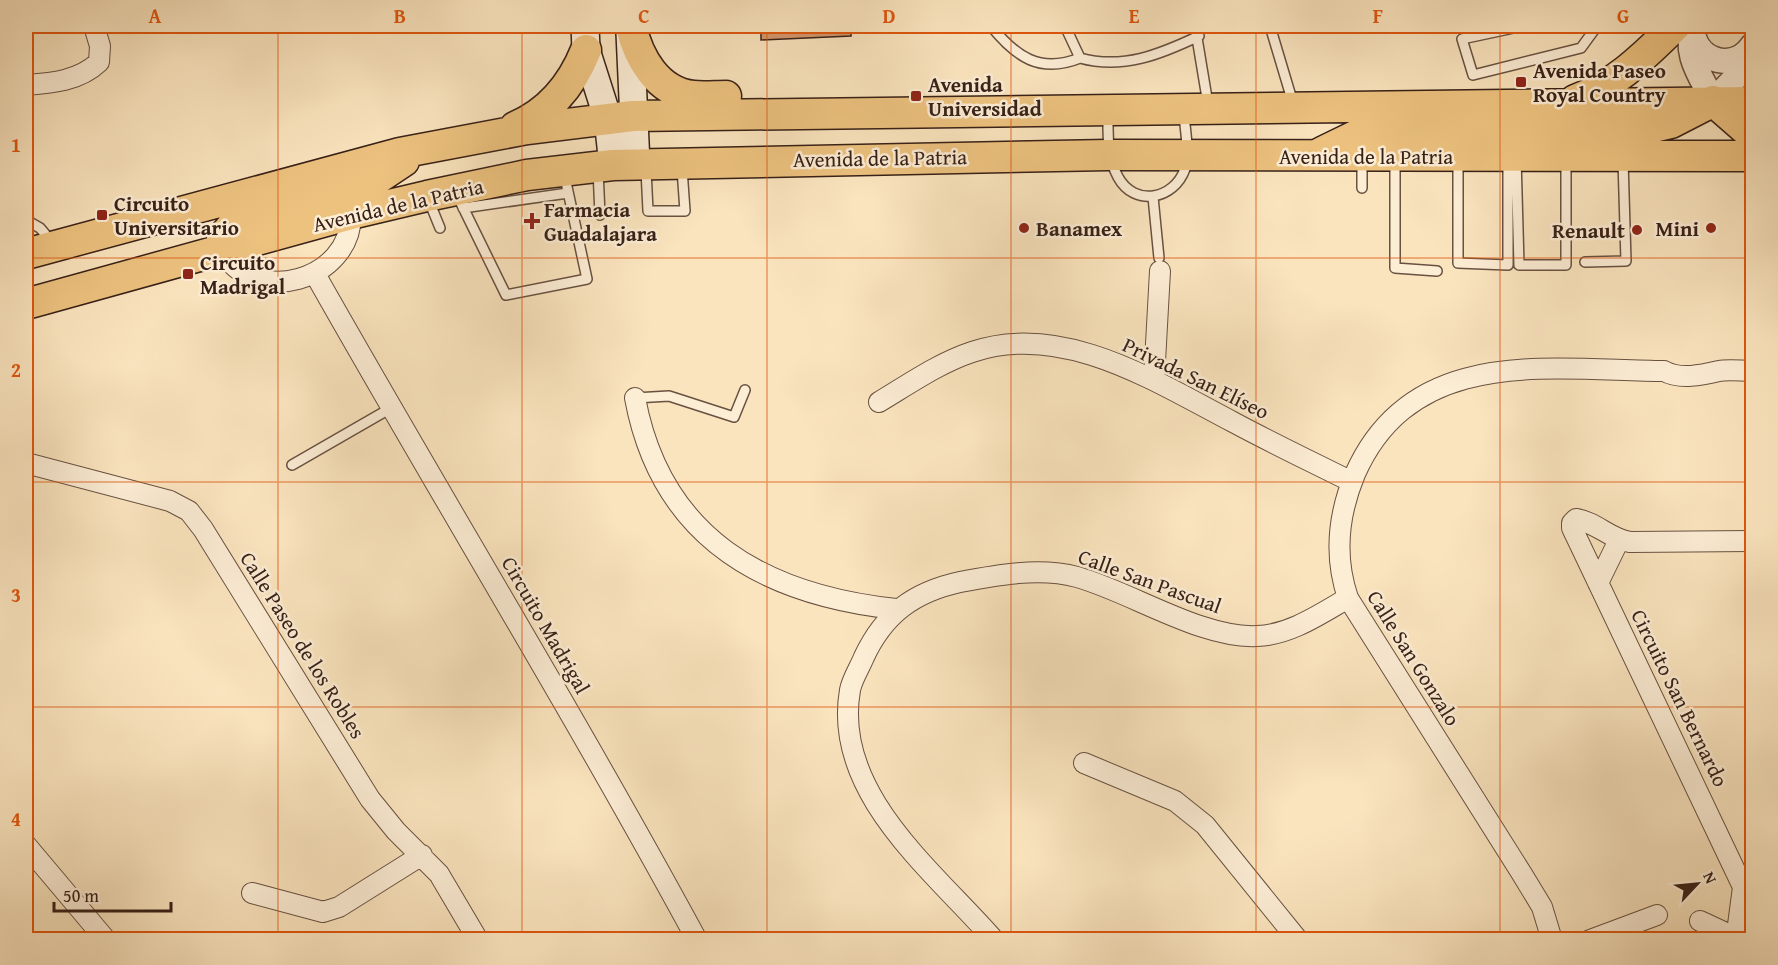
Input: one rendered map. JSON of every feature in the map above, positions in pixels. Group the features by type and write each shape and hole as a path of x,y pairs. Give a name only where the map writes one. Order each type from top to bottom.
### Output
{"main road":[{"path":"630,26 644,63 658,79 674,90 692,96 759,97 811,113"},
{"path":"623,165 621,117 630,26"},
{"path":"1564,103 1588,95 1612,81 1687,27"},
{"path":"586,38 621,117"},
{"path":"477,138 519,126 543,111 569,84 586,38"},
{"path":"1713,101 1752,135"},
{"path":"1317,155 1359,134 1641,130 1671,123 1713,101"},
{"path":"26,254 414,150 477,138 621,117 1752,102"},
{"path":"222,250 222,238 233,225 367,184 392,170 414,150"},
{"name":"Avenida de la Patria","path":"26,304 351,214 566,182 623,165 1108,155 1752,156"}],"street":[{"path":"26,85 56,82 87,74 99,62 100,46 94,26"},
{"path":"1687,27 1700,50 1719,61 1735,60 1752,47"},
{"path":"1687,27 1691,57 1713,101 1740,74 1752,47"},
{"path":"222,250 229,264 247,276 268,282 292,282 315,274 332,260 349,232 351,214"},
{"path":"1154,380 1160,264"},
{"name":"Circuito Madrigal","path":"315,274 391,408 613,785 696,939"},
{"name":"Privada San Elíseo","path":"879,402 922,375 972,351 1012,345 1063,346 1126,366 1352,482"},
{"name":"Calle San Gonzalo","path":"1552,939 1542,907 1522,873 1348,598 1338,561 1338,542 1352,482 1372,441 1396,414 1413,401 1452,381 1512,370 1664,371 1671,375 1709,375 1719,371 1752,371"},
{"path":"635,398 641,431 655,464 679,504 710,540 753,570 801,590 862,605 896,609"},
{"name":"Calle Paseo de los Robles","path":"26,463 170,501 189,511 203,529 370,799 396,831 439,874 478,939"},
{"name":"Circuito San Bernardo","path":"1700,921 1738,938 1743,887 1572,528 1572,523 1576,519 1583,520 1619,540 1752,541"},
{"path":"1598,583 1619,540"},
{"name":"Calle San Pascual","path":"994,939 882,814 861,779 848,739 850,689 871,642 896,609 914,599 950,585 996,575 1043,573 1074,576 1102,585 1226,634 1257,636 1282,631 1307,621 1348,598"},
{"path":"1084,763 1175,801 1205,825 1298,939"},
{"path":"26,845 106,939"},
{"path":"252,893 323,912 339,907 422,855"},
{"path":"1590,939 1657,915"}],"lane":[{"path":"991,26 1005,43 1024,57 1045,65 1062,65 1080,57 1101,63 1132,61 1162,53 1199,36"},
{"path":"1065,26 1080,57"},
{"path":"1107,109 1108,155 1119,179 1132,193 1153,197 1171,191 1185,169 1197,109 1199,36 1195,26"},
{"path":"1270,26 1294,108"},
{"path":"1523,26 1462,39 1473,75 1581,48 1597,26"},
{"path":"1362,155 1362,188"},
{"path":"1395,155 1395,268 1437,271"},
{"path":"1458,156 1458,263 1508,265 1512,156"},
{"path":"1512,156 1519,265 1566,265 1566,157"},
{"path":"1585,262 1626,261 1623,157"},
{"path":"623,165 648,211 685,211 682,162"},
{"path":"600,214 623,165"},
{"path":"448,198 506,295 587,279 566,182"},
{"path":"1153,197 1160,264"},
{"path":"440,228 448,198"},
{"path":"26,220 40,228 54,246"},
{"path":"635,398 669,396 734,417 745,390"},
{"path":"292,465 391,408"}],"building":[{"path":"761,26 851,26 851,36 761,40"}],"place":[{"name":"Avenida Paseo Royal Country","path":"1521,82"},
{"name":"Avenida Universidad","path":"916,96"},
{"name":"Circuito Universitario","path":"102,215"},
{"name":"Farmacia Guadalajara","path":"532,221"},
{"name":"Banamex","path":"1024,228"},
{"name":"Mini","path":"1711,228"},
{"name":"Renault","path":"1637,230"},
{"name":"Circuito Madrigal","path":"188,274"}]}
